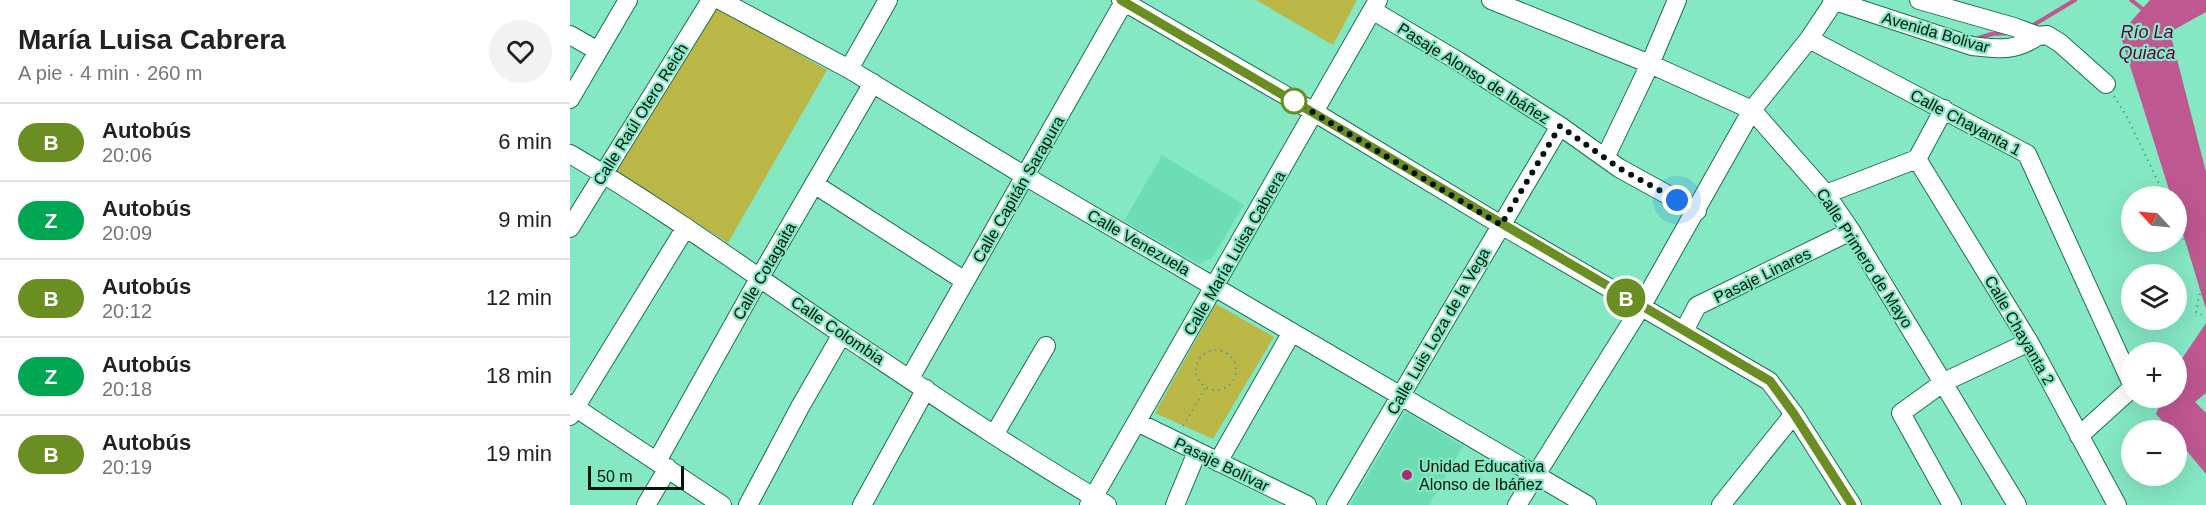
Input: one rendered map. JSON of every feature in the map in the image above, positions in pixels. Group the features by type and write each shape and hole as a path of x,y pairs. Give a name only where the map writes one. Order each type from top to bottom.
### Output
{"street":[{"path":"570,99 628,0"},
{"name":"Calle Raúl Otero Reich","path":"570,228 711,0"},
{"name":"Calle Venezuela","path":"720,0 849,69 1025,176 1587,505"},
{"path":"849,69 888,0"},
{"name":"Calle Primero de Mayo","path":"1491,0 1650,64 1752,110 1826,194 1851,231 2017,505"},
{"path":"1605,158 1650,64 1677,0"},
{"path":"1517,505 1641,307 1752,110 1809,39 1834,0"},
{"name":"Avenida Bolivar","path":"1834,0 1972,46 1994,50 2009,49 2038,36 2047,35 2060,43 2106,84"},
{"name":"Avenida Bolivar","path":"1919,0 2038,36"},
{"path":"1124,1 1501,225 1770,381 1794,414 1850,504"},
{"name":"Calle Capitán Sarapura","path":"910,378 1124,1"},
{"name":"Calle María Luisa Cabrera","path":"1096,502 1137,422 1376,5"},
{"name":"Pasaje Alonso de Ibáñez","path":"1376,5 1560,126 1619,168 1697,211"},
{"path":"570,35 598,51"},
{"name":"Calle Chayanta 1","path":"1809,39 2026,154 2121,362"},
{"name":"Calle Cotagaita","path":"646,505 663,465 760,277 873,83"},
{"path":"1826,194 1917,159 1944,109"},
{"name":"Calle Luis Loza de la Vega","path":"1336,505 1560,126"},
{"name":"Calle Colombia","path":"570,154 686,227 1096,502"},
{"name":"Calle Chayanta 2","path":"1917,159 2029,342 2117,505"},
{"path":"814,184 965,281"},
{"path":"686,227 572,409 663,465 722,505"},
{"name":"Pasaje Linares","path":"1684,331 1697,306 1851,231"},
{"path":"1218,462 1292,332"},
{"path":"748,505 800,407 843,334"},
{"path":"1953,505 1901,412 1944,382 2029,342"},
{"path":"994,435 1046,346"},
{"path":"862,505 926,389"},
{"name":"Calle Chayanta 1","path":"2079,436 2121,396"},
{"path":"1721,505 1794,414"},
{"name":"Pasaje Bolívar","path":"1137,422 1306,505"},
{"path":"1175,505 1197,452"}],"path":[{"path":"2106,84 2127,117 2159,186"},
{"path":"2187,245 2203,278 2196,312 2206,317"},
{"path":"1218,350 1224,352 1236,366 1231,384 1219,390 1206,387 1197,377 1198,363 1206,354 1218,350"},
{"path":"1174,441 1206,387"}],"shaded area":[{"path":"1256,0 1357,0 1333,45"},
{"path":"715,6 827,70 728,243 614,169"},
{"path":"1162,155 1244,205 1212,258 1199,264 1124,221"},
{"path":"1216,304 1274,337 1213,439 1155,413"},
{"name":"Unidad Educativa Alonso de Ibáñez","path":"1408,413 1463,446 1429,505 1350,505 1404,414"}],"water":[{"name":"Río La Quiaca","path":"2150,0 2206,0 2206,12 2170,32 2206,172 2206,309 2187,247 2187,186 2168,186 2120,34"},
{"path":"2206,323 2206,393 2195,402 2206,413 2206,474 2187,451 2187,420 2161,420 2156,414 2159,408 2187,408 2187,351"}],"waterway":[{"path":"2030,27 2075,0"},
{"path":"2131,0 2144,10"},
{"path":"1978,38 2009,33"}],"bus line":[{"name":"B","path":"1121,0 1770,381 1794,414 1852,505"}],"place":[{"name":"Unidad Educativa Alonso de Ibáñez","path":"1407,475"}],"route":[{"path":"1294,101 1501,225 1560,126 1619,168 1677,200"}]}
